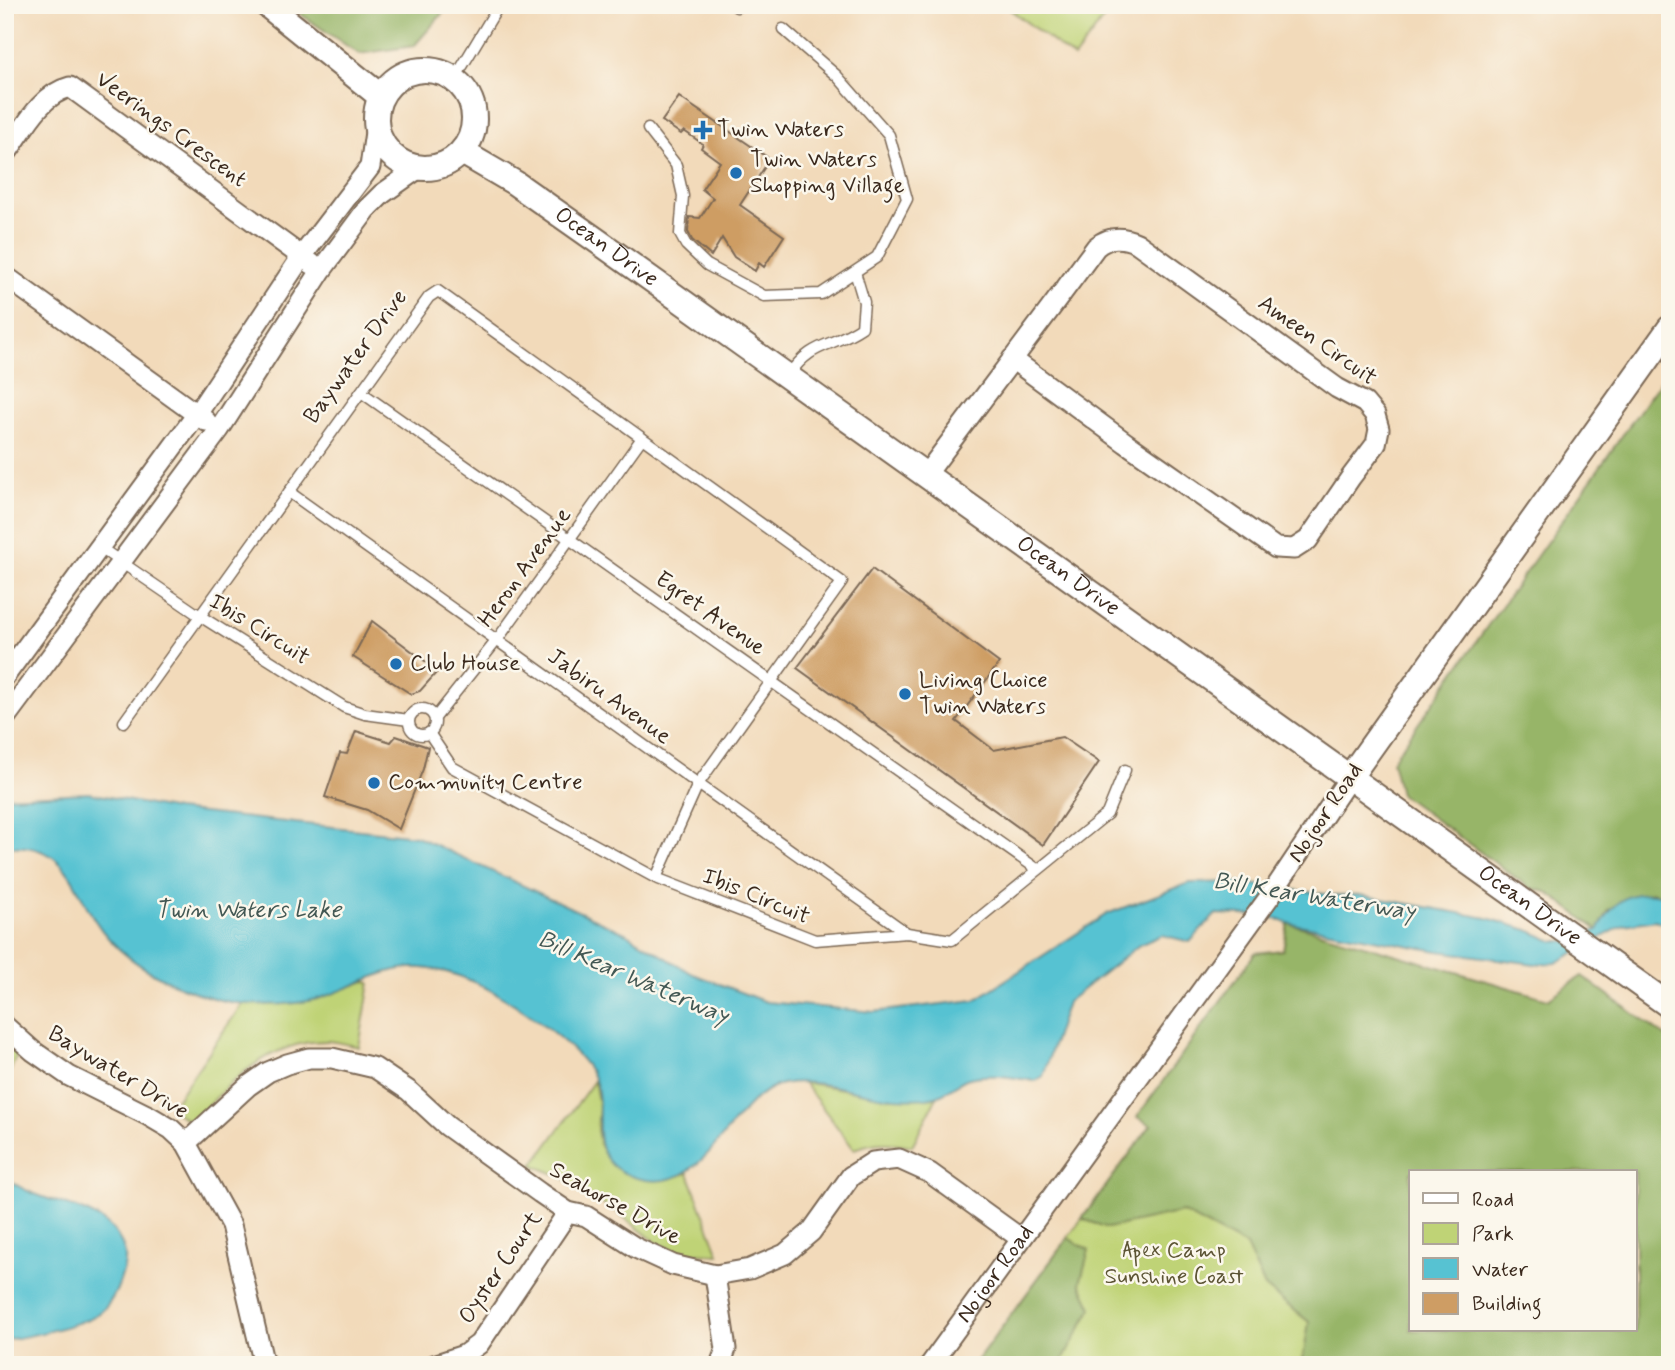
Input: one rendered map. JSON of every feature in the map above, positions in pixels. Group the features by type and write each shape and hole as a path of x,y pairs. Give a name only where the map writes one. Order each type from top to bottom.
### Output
{"street":[{"path":"267,5 380,96"},
{"path":"5,676 197,414 302,256 370,167 376,110 380,96 391,83 405,74 422,70 439,72 454,80 466,92 472,106 474,122 470,138 450,162 419,168 398,161 383,146 376,125"},
{"name":"Veerings Crescent","path":"5,155 41,105 58,90 70,87 321,271"},
{"name":"Ocean Drive","path":"461,152 515,183 1670,1006"},
{"path":"5,718 219,430 321,271 367,209 382,194 419,168"},
{"name":"Ameen Circuit","path":"925,475 1012,359 1096,247 1110,239 1127,239 1137,243 1337,388 1365,403 1375,415 1378,437 1373,451 1351,477 1308,540 1294,549 1276,548 1012,359"},
{"path":"5,276 219,430"},
{"name":"Nojoor Road","path":"930,1365 1270,896 1349,778 1670,328"},
{"name":"Baywater Drive","path":"5,1026 33,1051 68,1076 149,1116 171,1129 186,1143 231,1225 264,1365"},
{"name":"Seahorse Drive","path":"186,1143 248,1086 268,1072 309,1058 332,1058 355,1061 375,1068 409,1091 447,1126 568,1212 586,1216 636,1248 673,1265 715,1275 750,1269 785,1254 811,1232 851,1175 873,1162 899,1159 930,1173 1020,1238"},
{"name":"Oyster Court","path":"433,1365 464,1355 479,1344 568,1212"},
{"path":"715,1275 726,1349 720,1365"}],"lane":[{"path":"454,80 499,5"},
{"path":"648,129 676,165 683,196 680,234 686,245 707,265 764,296 821,294 877,257 907,199 889,135 837,76 783,29"},
{"path":"788,377 799,359 820,345 846,338 862,327 864,302 855,271"},
{"name":"Baywater Drive","path":"124,722 429,297 438,291 842,582 771,681"},
{"name":"Egret Avenue","path":"361,392 1037,869"},
{"name":"Heron Avenue","path":"435,718 497,640 642,438"},
{"name":"Jabiru Avenue","path":"289,492 907,933"},
{"name":"Ibis Circuit","path":"99,547 200,616 344,707 365,714 409,720"},
{"path":"656,878 698,784 771,681"},
{"path":"421,708 428,710 435,718 435,726 425,735 415,733 410,728 409,720 413,712 421,708"},
{"name":"Ibis Circuit","path":"429,733 452,767 656,878 815,940 907,933 952,940 1107,814 1125,770"}],"green space":[{"path":"287,5 450,5 414,46 359,54"},
{"path":"1004,5 1114,5 1074,58"},
{"path":"1670,368 1670,897 1651,892 1609,910 1598,930 1547,892 1530,888 1400,794 1392,761"},
{"path":"1288,923 1548,999 1582,976 1670,1040 1670,1365 1302,1365 1309,1322 1265,1287 1246,1246 1182,1212 1108,1228 1082,1219 1151,1125 1137,1117 1255,953 1283,950"},
{"path":"365,981 370,983 359,1047 327,1041 287,1048 268,1056 235,1079 193,1123 170,1109 243,1003 279,1004 318,999"},
{"path":"5,1046 18,1053 5,1082"},
{"path":"594,1081 599,1107 597,1130 600,1146 612,1165 638,1178 663,1180 688,1173 719,1254 682,1253 657,1243 612,1208 584,1195 563,1177 533,1165"},
{"path":"803,1082 893,1098 937,1097 912,1146 883,1143 854,1149"},
{"name":"Apex Camp Sunshine Coast","path":"1151,1125 1409,1328 1432,1365 974,1365"},
{"path":"1068,1238 1089,1250 1080,1283 1092,1308 1060,1365 974,1365"}],"water":[{"name":"Twin Waters Lake","path":"89,793 176,810 416,836 627,934 693,974 766,1002 874,1012 975,1000 1107,914 1189,883 1236,882 1339,896 1360,895 1487,918 1528,930 1553,941 1567,941 1598,930 1611,910 1626,897 1645,893 1657,894 1670,897 1670,926 1655,920 1624,925 1556,963 1535,964 1438,951 1288,923 1268,916 1216,914 1190,942 1162,935 1139,945 1067,1002 1043,1076 1035,1081 1001,1076 975,1077 966,1079 939,1095 911,1099 815,1083 784,1083 754,1100 696,1165 679,1176 660,1181 637,1178 618,1170 607,1159 599,1132 597,1086 591,1072 578,1055 526,1012 490,990 463,978 436,970 409,968 383,974 308,1001 252,1004 199,994 132,960 110,940 98,924 60,863 46,853 29,848 5,847 5,797"},
{"path":"5,1177 28,1191 91,1214 108,1225 117,1235 125,1254 122,1273 111,1300 96,1315 57,1329 5,1340"}],"building":[{"name":"Twin Waters Shopping Village","path":"679,97 770,159 740,205 784,236 764,267 759,263 755,271 734,257 722,238 711,256 692,240 688,232 689,217 700,218 713,198 702,189 720,162 701,148 703,144 662,121"},
{"name":"Living Choice Twin Waters","path":"872,569 999,663 956,721 994,750 1062,737 1099,762 1043,845 797,668"},
{"name":"Club House","path":"372,621 438,671 420,691 411,694 353,657"},
{"name":"Community Centre","path":"356,731 391,742 396,736 428,747 423,769 399,829 367,810 325,797 340,753 347,754"}],"place":[{"name":"Twin Waters","path":"703,130"},
{"name":"Twin Waters Shopping Village","path":"736,173"},
{"name":"Club House","path":"396,664"},
{"name":"Living Choice Twin Waters","path":"905,694"},
{"name":"Community Centre","path":"374,783"}],"water label":[{"name":"Bill Kear Waterway","path":"1314,897"},
{"name":"Bill Kear Waterway","path":"633,978"}]}
